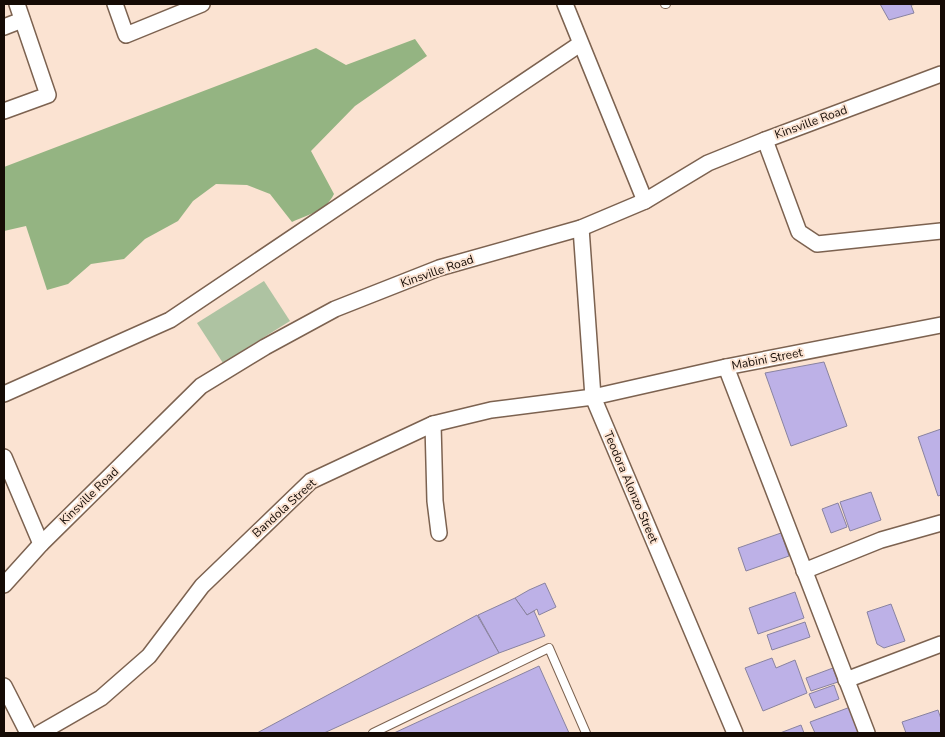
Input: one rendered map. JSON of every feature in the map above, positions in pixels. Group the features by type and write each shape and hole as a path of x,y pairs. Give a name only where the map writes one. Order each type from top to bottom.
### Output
{"street":[{"path":"4,111 48,95 17,4"},
{"path":"115,4 126,35 202,4"},
{"path":"565,4 645,202"},
{"path":"4,26 22,20"},
{"path":"4,394 170,320 580,44"},
{"name":"Kinsville Road","path":"4,585 41,544 201,386 265,347 334,309 439,268 581,228 645,202 708,163 941,74"},
{"path":"765,140 800,232 817,244 941,231"},
{"name":"Teodora Alonzo Street","path":"581,228 593,398 735,733"},
{"name":"Mabini Street","path":"593,398 726,367 941,325"},
{"path":"726,367 867,733"},
{"name":"Bandola Street","path":"40,733 101,698 149,656 202,586 311,481 433,424 491,410 593,398"},
{"path":"433,424 434,477 439,533"},
{"path":"4,457 41,544"},
{"path":"804,572 881,540 941,523"},
{"path":"846,680 941,644"},
{"path":"4,686 28,733"}],"lane":[{"path":"373,733 549,648 586,733"}],"green space":[{"path":"415,39 427,56 355,106 311,151 334,194 326,205 316,212 292,222 270,194 247,185 216,184 193,201 178,221 145,239 124,259 91,264 68,284 47,290 26,226 4,231 4,167 316,48 346,65"},
{"path":"264,281 290,321 223,363 197,323"}],"building":[{"path":"880,4 918,4 911,5 914,13 889,20"},
{"path":"824,362 847,426 791,446 765,373"},
{"path":"941,429 941,495 938,496 918,437"},
{"path":"871,492 881,520 850,531 840,502"},
{"path":"838,503 847,527 831,533 822,509"},
{"path":"781,533 789,556 746,571 738,548"},
{"path":"545,583 556,607 539,615 537,609 527,615 515,598"},
{"path":"795,592 804,618 758,634 749,608"},
{"path":"515,598 527,615 534,611 545,636 499,653 478,615"},
{"path":"891,604 905,641 884,648 877,644 867,612"},
{"path":"477,615 499,653 324,733 257,733"},
{"path":"805,622 810,637 772,650 767,635"},
{"path":"772,658 776,668 795,660 807,693 763,711 745,668"},
{"path":"539,666 569,733 394,733"},
{"path":"833,668 838,682 811,691 806,678"},
{"path":"834,685 839,699 815,708 809,694"},
{"path":"853,706 862,733 815,733 810,722"},
{"path":"938,710 941,719 941,733 906,733 902,722"},
{"path":"801,725 804,733 780,733"}]}
